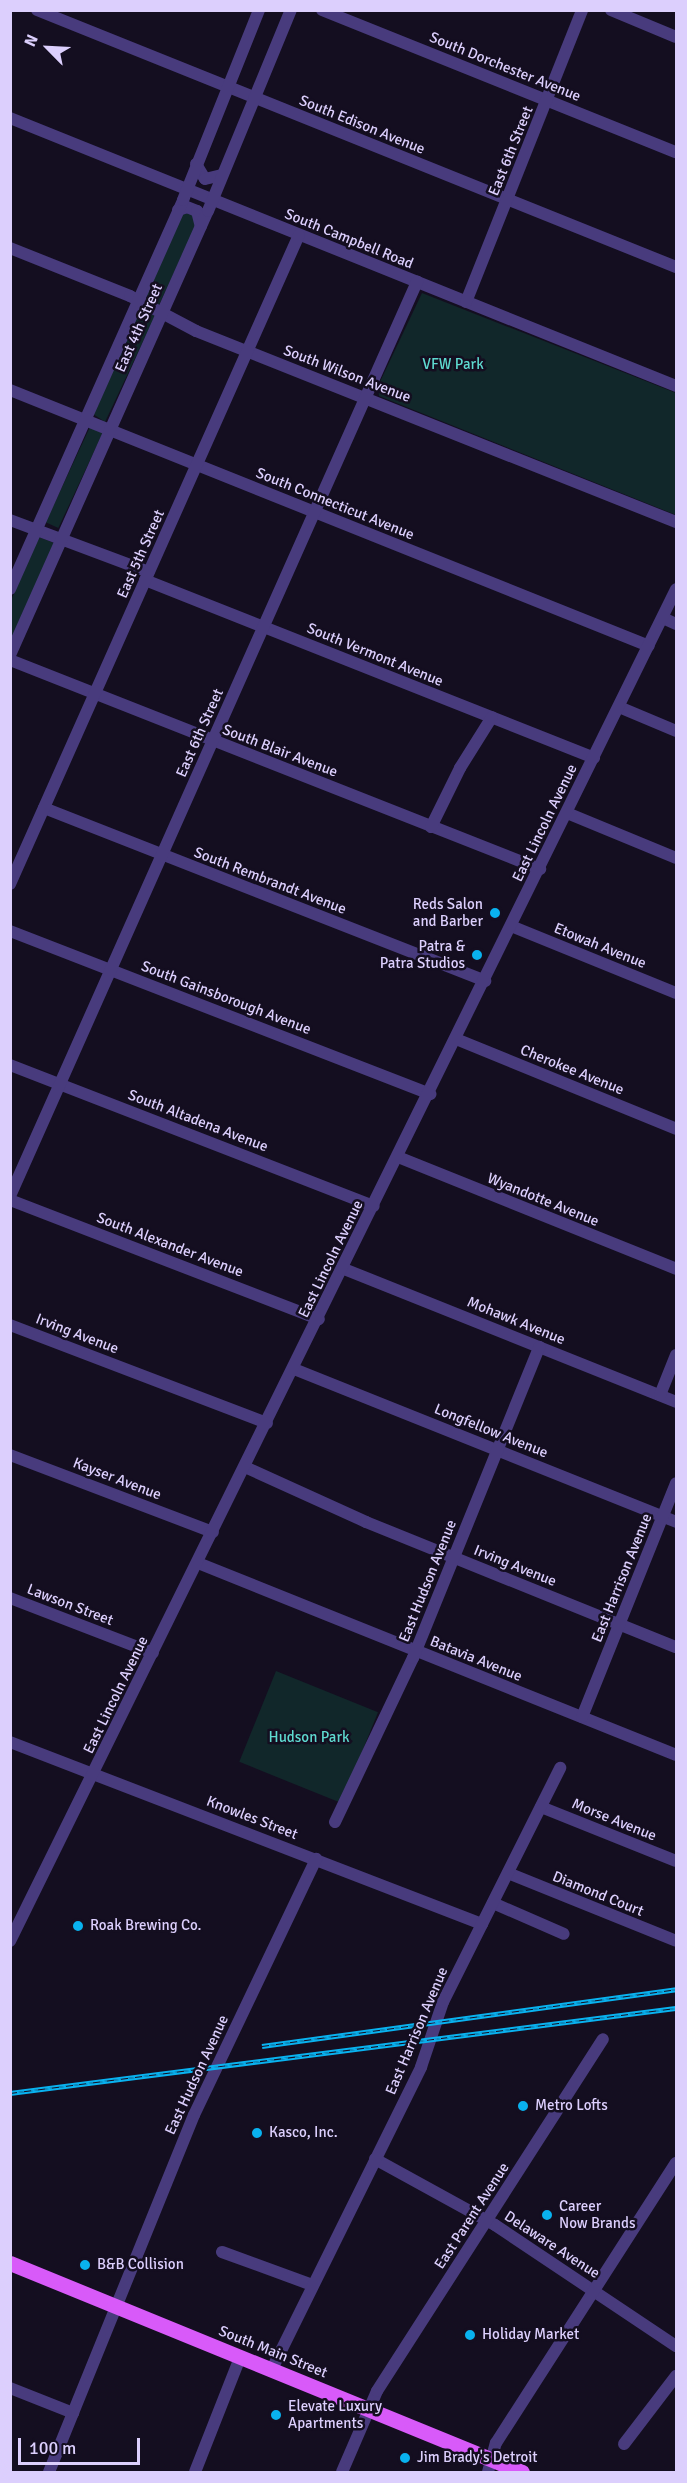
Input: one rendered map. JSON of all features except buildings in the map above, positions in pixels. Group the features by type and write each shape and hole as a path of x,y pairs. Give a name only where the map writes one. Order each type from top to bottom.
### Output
{"main road":[{"name":"South Main Street","path":"10,2263 368,2410 490,2466 522,2472"}],"street":[{"name":"South Edison Avenue","path":"37,10 676,267"},
{"name":"East 4th Street","path":"10,589 178,210 259,10"},
{"name":"East 4th Street","path":"10,655 213,200 291,10"},
{"name":"South Dorchester Avenue","path":"322,10 676,152"},
{"name":"East 6th Street","path":"466,302 582,10"},
{"path":"611,10 676,37"},
{"name":"South Campbell Road","path":"10,118 676,386"},
{"path":"196,164 205,179 222,175"},
{"path":"178,210 187,207 197,211 201,227"},
{"name":"East 5th Street","path":"10,884 299,235"},
{"name":"South Wilson Avenue","path":"10,248 247,351 676,522"},
{"name":"East 6th Street","path":"10,1198 417,282"},
{"name":"South Connecticut Avenue","path":"10,390 649,646"},
{"name":"South Vermont Avenue","path":"10,520 62,539 264,627 594,759"},
{"name":"East Lincoln Avenue","path":"10,1941 344,1269 676,589"},
{"path":"663,618 676,624"},
{"name":"South Blair Avenue","path":"10,660 540,869"},
{"path":"619,707 676,731"},
{"path":"431,827 460,768 492,717"},
{"name":"South Rembrandt Avenue","path":"44,808 485,981"},
{"path":"567,813 676,858"},
{"name":"Etowah Avenue","path":"512,926 676,993"},
{"name":"South Gainsborough Avenue","path":"10,931 430,1094"},
{"name":"Cherokee Avenue","path":"456,1039 676,1128"},
{"name":"South Altadena Avenue","path":"10,1065 375,1206"},
{"name":"Wyandotte Avenue","path":"398,1157 676,1269"},
{"name":"South Alexander Avenue","path":"10,1198 319,1319"},
{"name":"Mohawk Avenue","path":"344,1269 676,1402"},
{"name":"Irving Avenue","path":"10,1325 267,1423"},
{"name":"East Hudson Avenue","path":"335,1822 416,1651 539,1347"},
{"path":"660,1395 676,1355"},
{"name":"Longfellow Avenue","path":"294,1370 676,1522"},
{"name":"Kayser Avenue","path":"10,1455 213,1532"},
{"name":"Irving Avenue","path":"245,1467 453,1558 676,1647"},
{"name":"East Harrison Avenue","path":"582,1717 676,1483"},
{"name":"Batavia Avenue","path":"198,1563 676,1755"},
{"name":"Lawson Street","path":"10,1598 153,1653"},
{"name":"Knowles Street","path":"10,1742 482,1924"},
{"name":"East Harrison Avenue","path":"271,2371 421,2067 443,2002 560,1768"},
{"name":"Morse Avenue","path":"541,1807 676,1861"},
{"name":"East Hudson Avenue","path":"48,2472 194,2115 316,1859"},
{"name":"Diamond Court","path":"508,1873 676,1941"},
{"path":"492,1903 564,1934"},
{"name":"East Parent Avenue","path":"342,2472 368,2410 603,2038"},
{"name":"Delaware Avenue","path":"375,2159 487,2220 676,2346"},
{"path":"490,2466 496,2443 676,2163"},
{"path":"222,2252 312,2285"},
{"path":"195,2472 240,2358"},
{"path":"624,2444 676,2376"},
{"path":"10,2388 73,2413"}],"green space":[{"path":"191,212 198,221 159,305 145,298 181,215"},
{"name":"VFW Park","path":"422,293 676,393 676,515 379,396 378,386"},
{"path":"144,310 155,316 105,422 93,414 139,311"},
{"path":"90,427 103,433 58,528 46,522"},
{"path":"39,537 54,543 11,645 11,600"},
{"name":"Hudson Park","path":"276,1671 378,1712 341,1803 239,1762"}],"railway":[{"path":"262,2046 676,1989"},
{"path":"10,2093 676,2008"}],"place":[{"name":"Reds Salon and Barber","path":"495,913"},
{"name":"Patra & Patra Studios","path":"477,955"},
{"name":"Roak Brewing Co.","path":"78,1926"},
{"name":"Metro Lofts","path":"523,2106"},
{"name":"Kasco, Inc.","path":"257,2133"},
{"name":"Career Now Brands","path":"547,2215"},
{"name":"B&B Collision","path":"85,2265"},
{"name":"Holiday Market","path":"470,2335"},
{"name":"Elevate Luxury Apartments","path":"276,2415"},
{"name":"Jim Brady's Detroit","path":"405,2458"}]}
